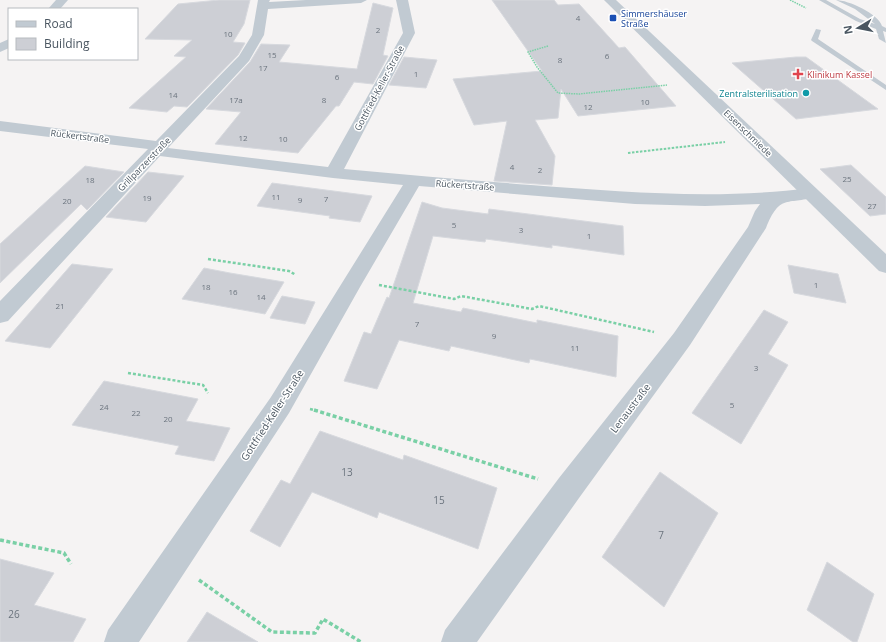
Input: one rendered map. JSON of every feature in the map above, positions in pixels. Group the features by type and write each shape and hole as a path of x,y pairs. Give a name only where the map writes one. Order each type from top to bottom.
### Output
{"street":[{"path":"55,8 62,0"},
{"path":"264,3 361,0"},
{"name":"Gottfried-Keller-Straße","path":"333,173 409,33 402,0"},
{"name":"Eisenschmiede","path":"610,0 810,193 884,262"},
{"name":"Grillparzerstraße","path":"0,315 244,58 258,35 264,3"},
{"name":"Rückertstraße","path":"0,126 333,173 414,181 618,197 703,201 776,199"},
{"name":"Gottfried-Keller-Straße","path":"120,642 283,401 414,181"},
{"path":"776,199 810,193"},
{"name":"Lenaustraße","path":"457,642 569,488 682,339 757,228 764,211 776,199"}],"lane":[{"path":"822,0 858,20 884,28"},
{"path":"839,0 873,17 884,28"},
{"path":"884,28 882,39 886,41"},
{"path":"818,30 814,40 886,88"}],"path":[{"path":"548,46 528,52 537,67 558,93 579,94 695,82"},
{"path":"628,153 753,138"},
{"path":"208,259 289,272 296,275"},
{"path":"354,280 454,299 461,296 532,309 539,306 682,339"},
{"path":"128,373 203,385 208,393"},
{"path":"283,401 569,488"},
{"path":"0,540 64,553 71,564"},
{"path":"179,554 202,582 272,632 315,633 323,619 361,642"}],"building":[{"path":"219,0 250,0 244,24 233,42 245,43 238,55 187,107 174,106 167,112 129,108 186,57 174,56 192,40 145,39 178,4"},
{"path":"492,0 554,0 558,5 579,4 619,48 625,47 676,106 578,116 561,89 558,118 535,120 555,156 552,185 494,181 507,121 474,125 453,79 542,71"},
{"path":"373,3 393,8 383,55 388,56 373,84 354,82 339,106 336,106 298,153 215,144 241,112 206,109 250,62 261,44 290,45 279,62 357,69"},
{"path":"404,57 437,60 426,88 389,85"},
{"name":"Zentralsterilisation","path":"806,57 878,109 796,119 732,63"},
{"path":"851,165 886,197 886,214 870,216 820,169"},
{"path":"85,166 124,172 87,210 81,204 0,283 0,244"},
{"path":"148,172 184,176 146,222 106,217"},
{"path":"272,183 372,196 360,222 329,218 330,216 257,206"},
{"path":"422,202 442,208 488,214 489,209 623,226 624,255 552,245 552,248 486,239 485,242 433,236 413,303 461,312 463,308 537,323 537,320 618,336 616,377 530,359 529,363 451,346 449,351 399,340 377,389 344,381 364,332 371,334 387,297 389,298"},
{"path":"72,264 113,269 50,348 5,341"},
{"path":"788,265 838,274 846,303 794,293"},
{"path":"204,268 284,282 265,314 182,299"},
{"path":"282,296 315,302 305,324 270,318"},
{"path":"764,310 788,322 768,354 788,365 741,444 692,413"},
{"path":"104,381 198,399 186,421 230,428 214,461 175,454 179,446 72,425"},
{"path":"320,431 403,460 404,455 497,488 478,549 379,512 377,518 312,492 280,547 250,531 281,480 290,484"},
{"path":"660,472 718,513 664,607 602,557"},
{"path":"0,559 54,573 34,605 86,619 73,642 0,642"},
{"path":"827,562 874,594 857,642 853,642 807,610"},
{"path":"207,612 258,642 187,642"}],"place":[{"name":"Simmershäuser Straße","path":"613,18"},
{"name":"Klinikum Kassel","path":"798,74"},
{"name":"Zentralsterilisation","path":"806,93"}]}
